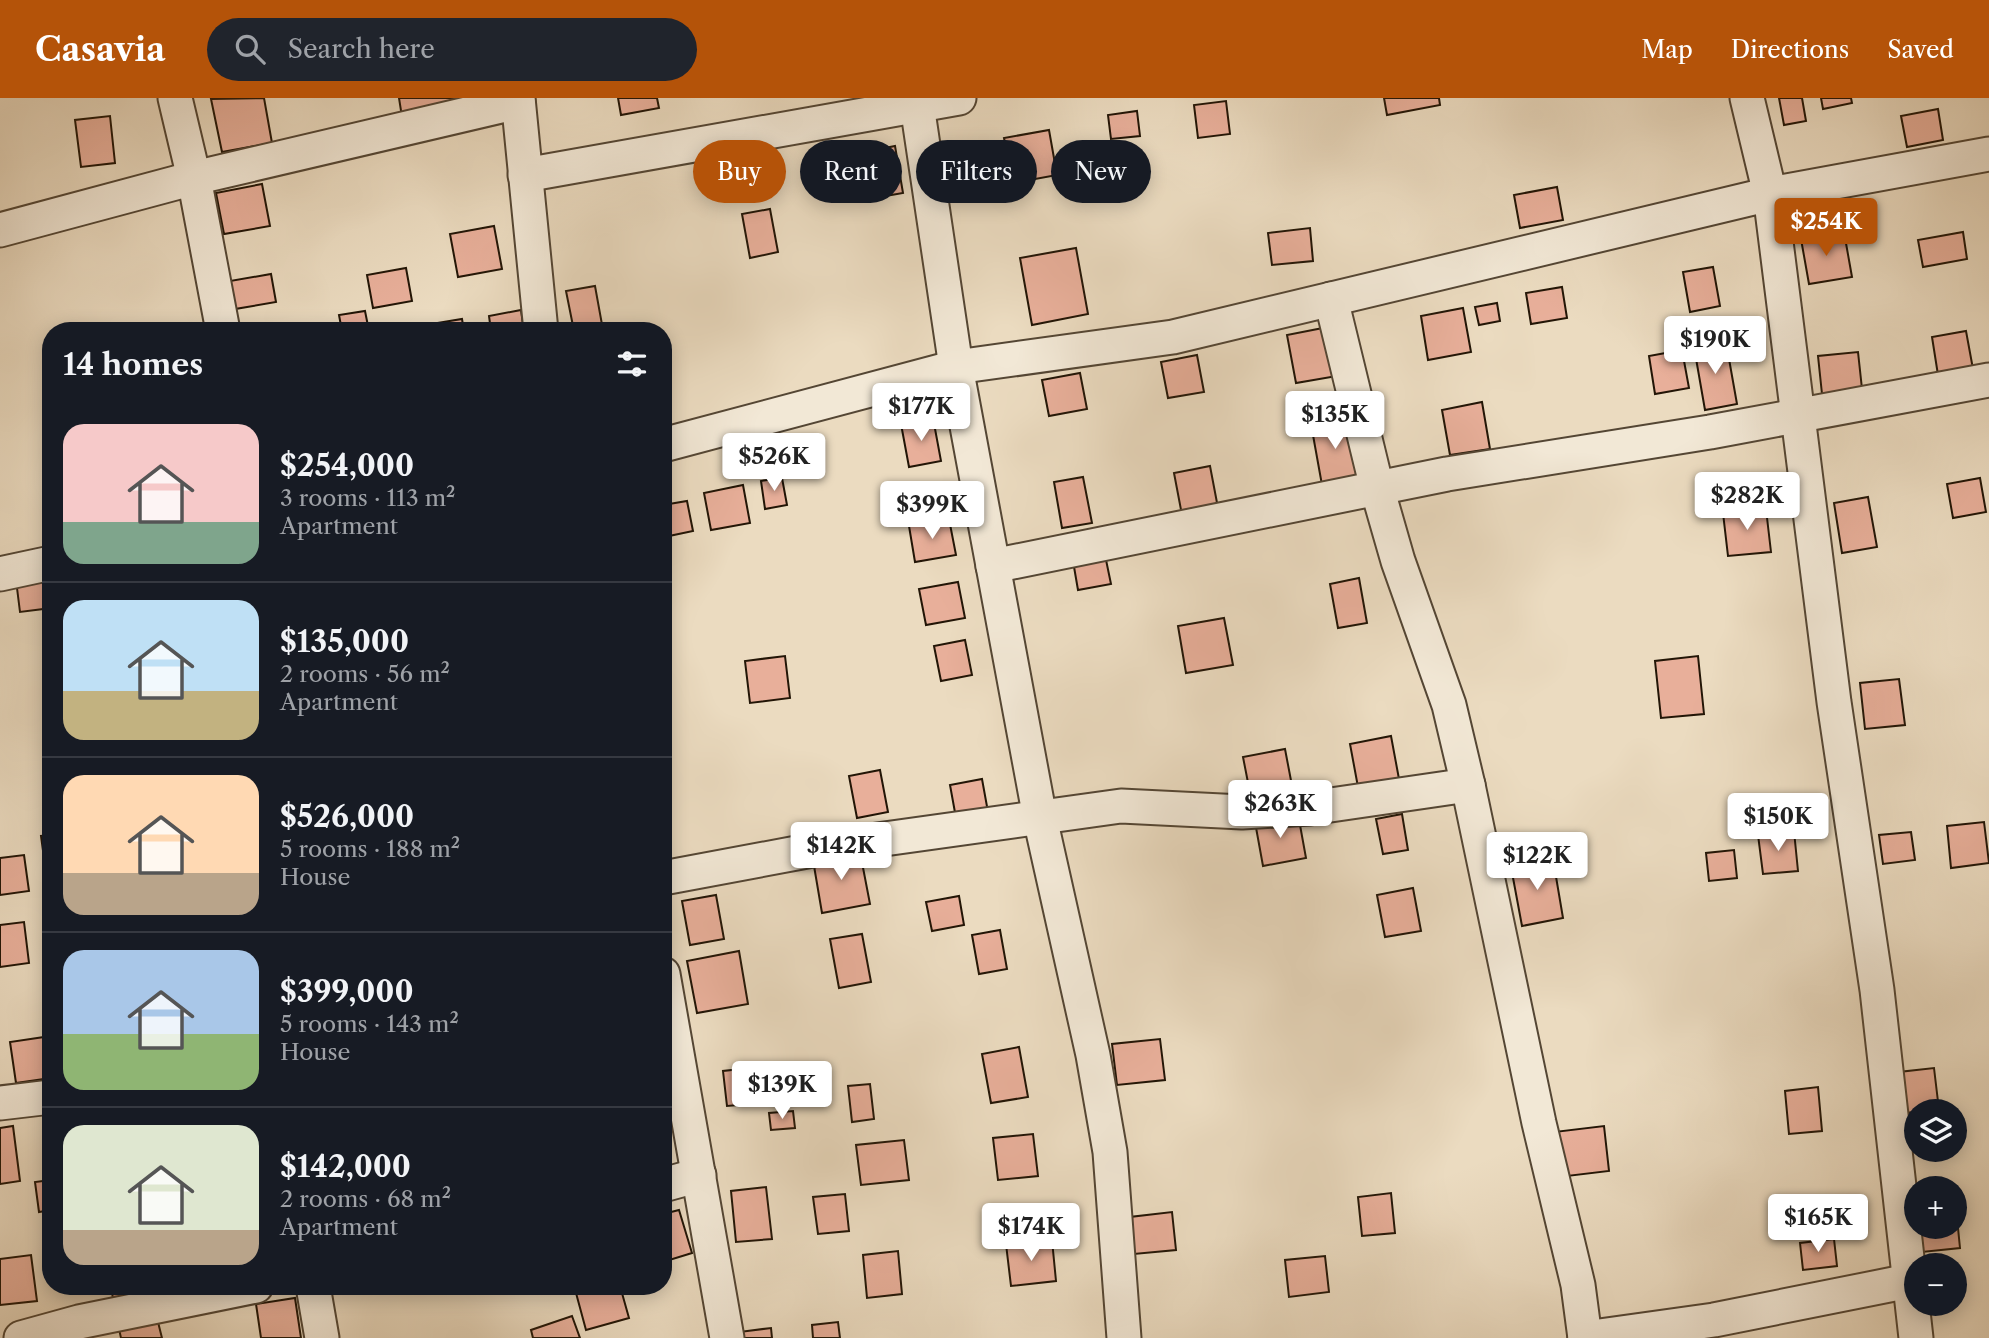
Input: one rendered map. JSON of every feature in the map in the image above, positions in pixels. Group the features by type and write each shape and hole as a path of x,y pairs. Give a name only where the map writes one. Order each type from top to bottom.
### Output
{"street":[{"path":"175,98 194,178 221,322"},
{"path":"525,175 957,98"},
{"path":"1747,98 1770,194 1834,702 1877,990 1906,1253"},
{"path":"0,230 194,178 518,100 540,322"},
{"path":"917,106 956,367 1040,817 1093,1055 1110,1152 1124,1338"},
{"path":"672,443 956,367 1173,337 1770,194 1989,154"},
{"path":"1331,299 1377,488 1398,561 1449,705 1539,1123 1578,1285 1585,1338 1714,1320 1904,1283"},
{"path":"993,566 1377,488 1989,380"},
{"path":"0,574 42,565"},
{"path":"672,876 834,846 1121,806 1242,812 1310,808 1468,785"},
{"path":"672,1024 727,1338"},
{"path":"0,1103 42,1098"},
{"path":"672,1182 699,1175"},
{"path":"21,1338 79,1322 212,1295"},
{"path":"315,1295 322,1338"},
{"path":"1913,1316 1916,1338"}],"building":[{"path":"264,98 272,143 222,152 211,99"},
{"path":"399,98 475,98 402,117"},
{"path":"618,98 657,98 659,108 621,115"},
{"path":"1384,98 1439,98 1440,105 1387,115"},
{"path":"1779,98 1802,98 1806,121 1784,125"},
{"path":"1821,98 1851,98 1852,103 1823,109"},
{"path":"1226,101 1230,134 1198,138 1194,105"},
{"path":"1938,109 1943,140 1907,147 1901,116"},
{"path":"1137,111 1140,136 1111,139 1108,115"},
{"path":"110,116 115,163 81,167 75,120"},
{"path":"1049,130 1051,176 1037,179 1037,140 1004,138"},
{"path":"262,184 270,226 224,234 216,193"},
{"path":"1557,187 1563,220 1520,228 1514,195"},
{"path":"770,209 778,252 750,258 742,214"},
{"path":"494,226 502,269 458,277 450,234"},
{"path":"1310,228 1313,261 1272,265 1268,233"},
{"path":"1844,232 1852,277 1809,284 1801,239"},
{"path":"1963,232 1967,259 1923,267 1918,240"},
{"path":"1076,248 1088,314 1032,325 1020,258"},
{"path":"1713,267 1720,306 1690,312 1683,272"},
{"path":"406,268 412,301 373,308 367,275"},
{"path":"271,274 276,302 235,309 230,281"},
{"path":"595,286 602,322 572,322 566,291"},
{"path":"1562,287 1567,318 1531,324 1526,293"},
{"path":"1497,303 1500,321 1479,325 1475,307"},
{"path":"1463,308 1471,352 1428,360 1421,316"},
{"path":"521,310 523,322 490,322 489,316"},
{"path":"365,311 367,322 340,322 339,315"},
{"path":"1328,327 1337,376 1296,383 1287,335"},
{"path":"1966,331 1973,369 1938,375 1932,337"},
{"path":"1726,342 1737,404 1705,410 1694,347"},
{"path":"1682,350 1689,388 1655,394 1649,356"},
{"path":"1858,352 1862,389 1822,394 1818,356"},
{"path":"1197,355 1204,392 1168,398 1161,362"},
{"path":"1080,373 1087,409 1049,416 1042,380"},
{"path":"1482,402 1490,449 1450,455 1442,410"},
{"path":"933,418 941,461 909,467 901,424"},
{"path":"1348,418 1359,478 1322,485 1311,424"},
{"path":"1210,466 1218,508 1182,515 1174,473"},
{"path":"1083,477 1092,523 1062,528 1054,482"},
{"path":"782,478 787,505 765,509 761,481"},
{"path":"1980,478 1986,512 1953,518 1947,484"},
{"path":"743,485 750,523 711,530 704,493"},
{"path":"1868,497 1877,547 1842,553 1834,503"},
{"path":"687,501 693,531 672,535 672,504"},
{"path":"1766,509 1771,552 1728,556 1723,513"},
{"path":"949,519 956,555 915,562 909,526"},
{"path":"1105,555 1111,584 1078,590 1073,561"},
{"path":"42,577 42,609 20,612 16,580"},
{"path":"1359,578 1367,623 1338,628 1330,584"},
{"path":"958,582 965,618 926,625 919,589"},
{"path":"1224,618 1233,665 1186,673 1178,626"},
{"path":"965,640 972,675 941,681 934,646"},
{"path":"785,656 790,698 750,703 745,661"},
{"path":"1698,656 1704,714 1661,718 1655,661"},
{"path":"1899,679 1905,725 1865,729 1860,683"},
{"path":"1391,736 1399,779 1358,787 1350,744"},
{"path":"1285,749 1293,791 1251,798 1243,757"},
{"path":"880,770 888,812 857,818 849,776"},
{"path":"982,779 988,812 956,818 950,785"},
{"path":"1298,814 1306,858 1263,866 1255,822"},
{"path":"1402,814 1408,850 1383,854 1376,819"},
{"path":"1984,822 1989,863 1951,868 1947,826"},
{"path":"1794,831 1798,871 1763,874 1758,835"},
{"path":"1911,832 1915,860 1883,864 1879,835"},
{"path":"1734,850 1737,878 1709,881 1706,853"},
{"path":"860,852 870,904 822,913 813,860"},
{"path":"24,855 29,891 0,895 0,858"},
{"path":"1553,859 1563,918 1522,926 1511,867"},
{"path":"1413,888 1421,931 1385,937 1377,895"},
{"path":"716,895 724,939 690,945 682,901"},
{"path":"959,896 964,925 932,931 926,902"},
{"path":"24,922 29,963 0,967 0,925"},
{"path":"1000,930 1007,969 979,974 972,935"},
{"path":"862,934 871,982 839,988 830,939"},
{"path":"739,951 748,1004 697,1013 687,961"},
{"path":"42,1037 42,1079 16,1083 10,1042"},
{"path":"1160,1039 1165,1080 1117,1085 1112,1044"},
{"path":"1019,1047 1028,1097 991,1103 982,1054"},
{"path":"759,1067 763,1103 727,1106 723,1071"},
{"path":"1934,1068 1938,1099 1904,1099 1904,1113 1899,1072"},
{"path":"870,1084 874,1119 852,1122 848,1086"},
{"path":"1818,1087 1822,1131 1789,1134 1785,1091"},
{"path":"793,1111 795,1128 771,1130 769,1113"},
{"path":"13,1126 20,1181 0,1184 0,1128"},
{"path":"1604,1126 1609,1171 1559,1177 1554,1132"},
{"path":"1033,1134 1038,1176 998,1180 993,1138"},
{"path":"904,1140 909,1180 861,1185 856,1145"},
{"path":"42,1181 42,1212 39,1212 35,1182"},
{"path":"766,1187 772,1239 736,1242 731,1191"},
{"path":"1391,1193 1395,1233 1362,1236 1358,1197"},
{"path":"845,1194 849,1231 818,1234 813,1197"},
{"path":"679,1210 692,1253 672,1259 672,1212"},
{"path":"1172,1212 1176,1250 1134,1254 1130,1217"},
{"path":"1834,1239 1837,1266 1803,1270 1800,1243"},
{"path":"1920,1239 1959,1239 1960,1248 1922,1252"},
{"path":"1052,1240 1056,1281 1011,1286 1006,1244"},
{"path":"898,1251 902,1294 867,1298 863,1255"},
{"path":"31,1255 37,1301 0,1305 0,1259"},
{"path":"1325,1256 1329,1292 1289,1297 1285,1260"},
{"path":"112,1295 142,1295 113,1299"},
{"path":"577,1295 623,1295 629,1318 586,1330"},
{"path":"295,1298 301,1338 261,1338 256,1304"},
{"path":"572,1316 580,1338 533,1338 531,1330"},
{"path":"157,1318 162,1338 121,1338 119,1329"},
{"path":"838,1322 840,1338 813,1338 812,1325"},
{"path":"771,1328 772,1338 740,1338 739,1332"}]}
